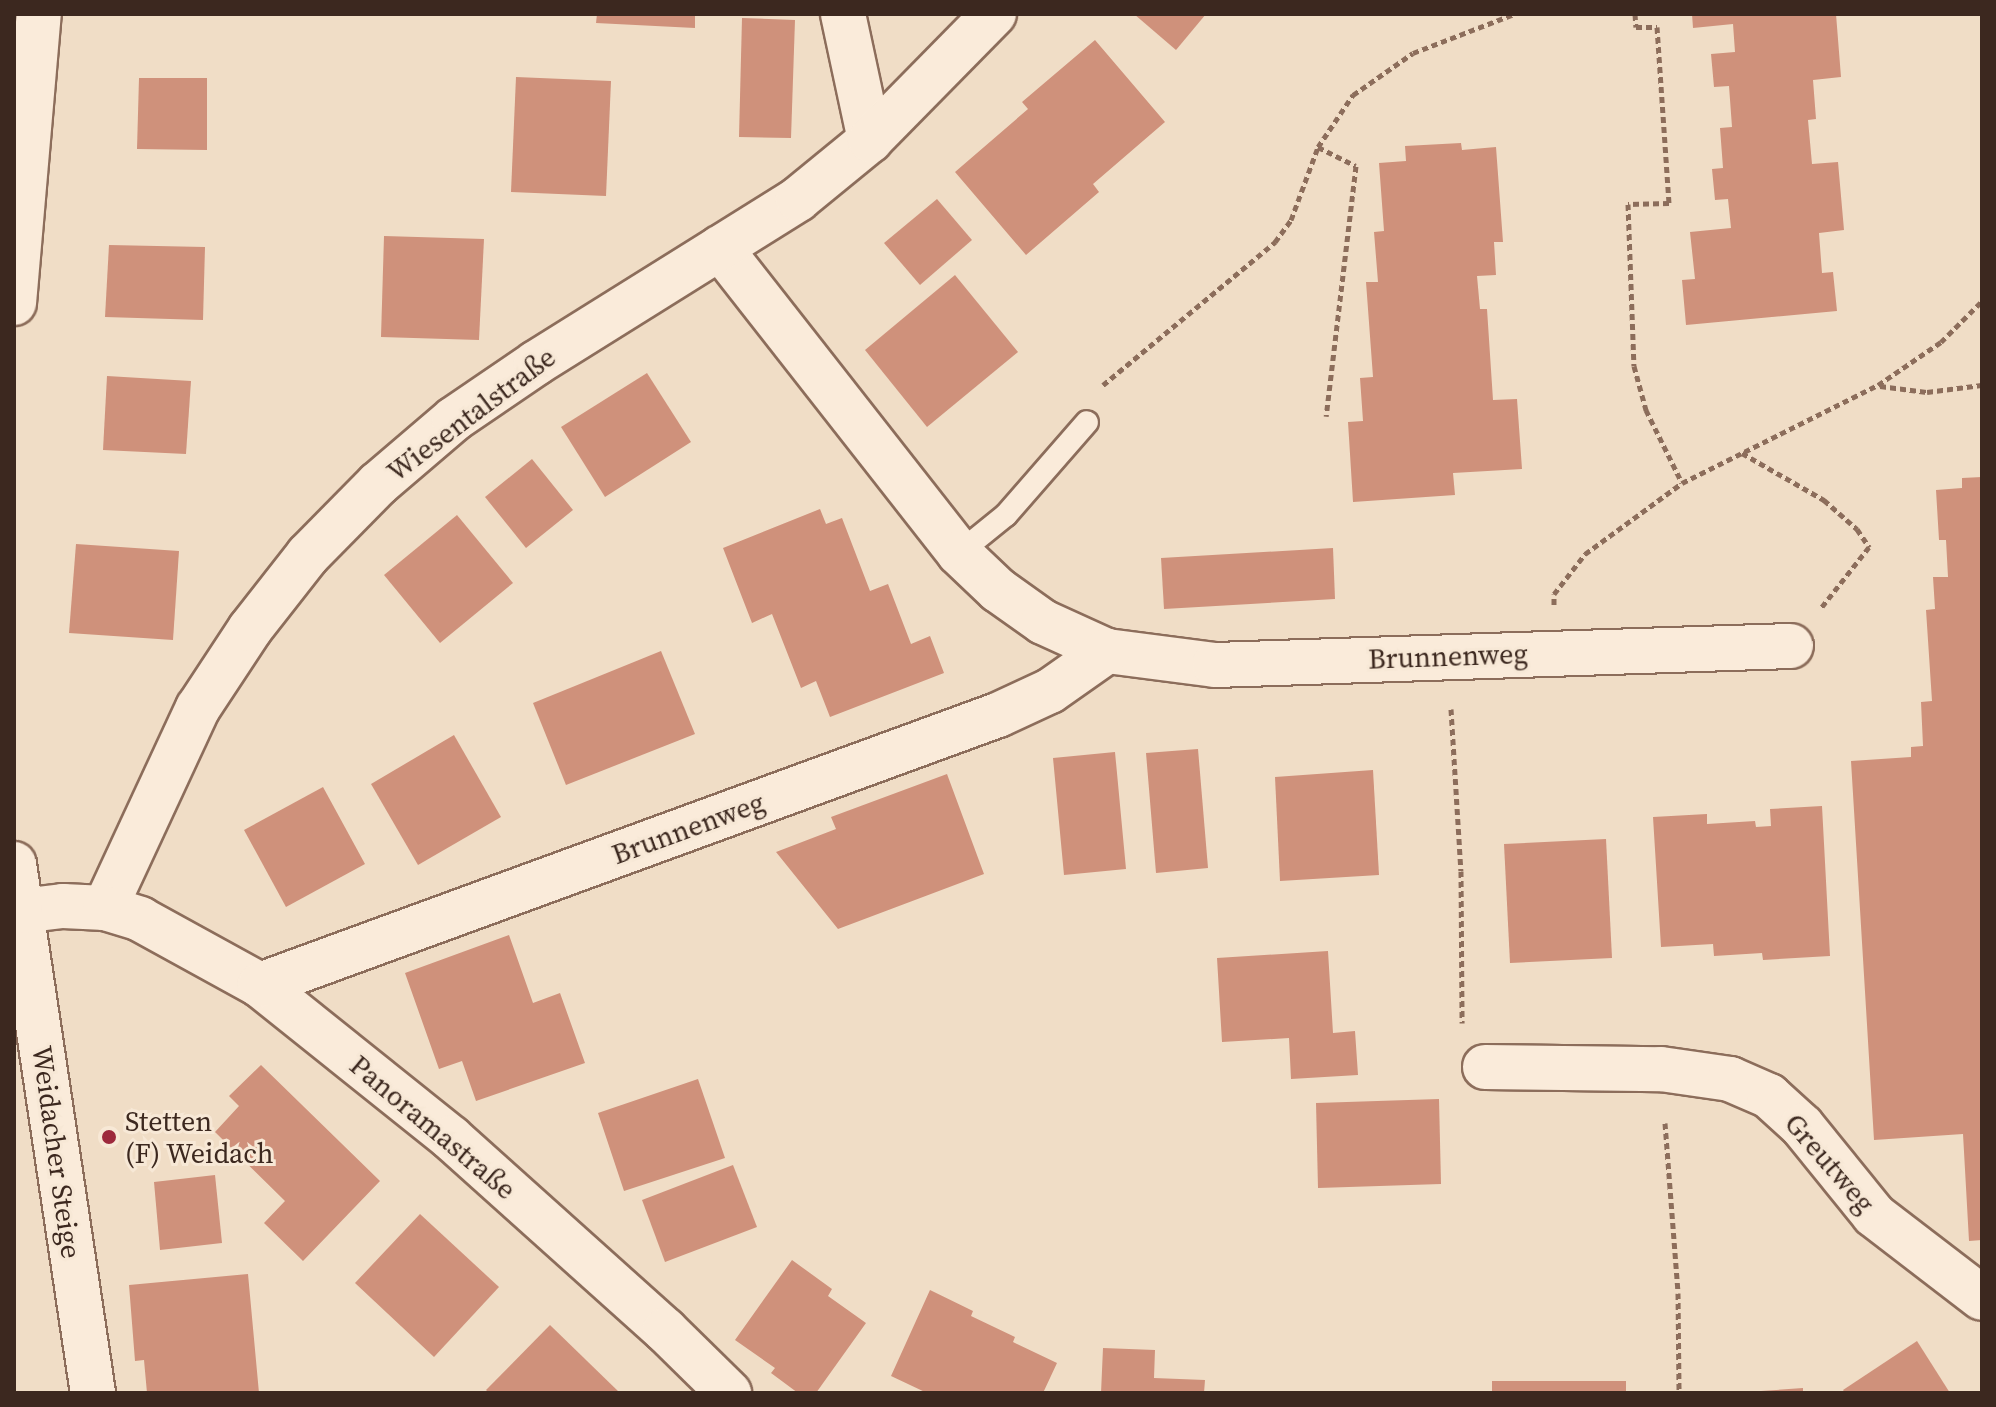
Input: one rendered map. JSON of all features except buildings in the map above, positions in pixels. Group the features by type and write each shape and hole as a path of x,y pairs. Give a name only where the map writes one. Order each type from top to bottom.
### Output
{"street":[{"path":"14,303 39,14"},
{"path":"843,14 870,140"},
{"name":"Wiesentalstraße","path":"105,908 198,708 250,629 308,555 378,484 454,419 582,333 798,199 870,140 994,14"},
{"name":"Brunnenweg","path":"720,248 959,553 998,590 1043,622 1107,651 1215,665 1553,651 1791,646"},
{"name":"Brunnenweg","path":"260,985 998,715 1050,691 1107,651"},
{"name":"Weidacher Steige","path":"14,864 93,1393"},
{"path":"21,911 63,906 105,908"},
{"name":"Panoramastraße","path":"105,908 140,919 260,985 451,1138 665,1330 729,1393"},
{"name":"Greutweg","path":"1485,1067 1661,1069 1730,1079 1769,1096 1802,1126 1874,1215 1982,1298"}],"lane":[{"path":"959,553 1006,515 1087,422"}],"path":[{"path":"1087,422 1098,389 1275,242 1291,220 1318,147 1353,95 1413,53 1514,14"},
{"path":"1635,14 1636,27 1657,27 1669,203 1628,204 1634,366 1646,410 1682,483"},
{"path":"1318,147 1356,166 1326,416"},
{"path":"1553,651 1554,594 1585,554 1682,483 1878,385 1941,342 1982,301"},
{"path":"1878,385 1927,392 1982,385"},
{"path":"1741,453 1824,500 1857,529 1869,547 1791,646"},
{"path":"1448,656 1461,871 1463,1047 1485,1067"},
{"path":"1661,1069 1678,1293 1679,1393"}],"place":[{"name":"Stetten (F) Weidach","path":"109,1137"}]}
